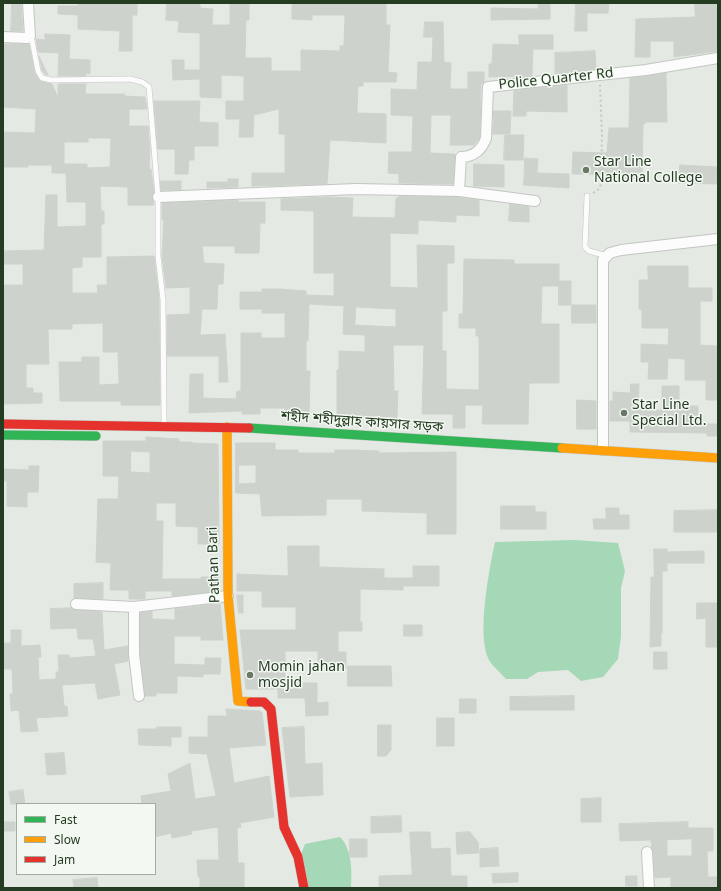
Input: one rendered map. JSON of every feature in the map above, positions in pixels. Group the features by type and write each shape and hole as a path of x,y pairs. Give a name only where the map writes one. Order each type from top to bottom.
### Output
{"main road":[{"name":"শহীদ শহীদুল্লাহ কায়সার সড়ক","path":"3,424 164,427 227,432 603,450 718,458"},
{"name":"শহীদ শহীদুল্লাহ কায়সার সড়ক","path":"141,436 227,432 243,438"},
{"name":"Pathan Bari","path":"227,432 228,596 238,700 264,702 271,709 284,827 298,857 304,888"},
{"path":"3,435 103,436"},
{"name":"শহীদ শহীদুল্লাহ কায়সার সড়ক","path":"371,445 718,467"}],"street":[{"path":"3,37 27,38 31,34 28,3"},
{"name":"Police Quarter Rd","path":"459,190 461,157 473,155 484,143 486,138 488,87 646,70 718,58"},
{"path":"158,197 332,189 459,190 535,201"},
{"path":"603,450 603,260 607,256 621,250 718,239"},
{"path":"76,604 134,607 228,596"},
{"path":"134,607 134,654 138,696"},
{"path":"647,852 649,888"}],"lane":[{"path":"31,34 38,70 42,78 51,80 130,79 142,82 149,87 158,197 158,256 164,300 164,427"},
{"path":"587,196 586,248 607,256"}],"path":[{"path":"587,196 596,192 601,184 602,136 599,74"}],"shaded area":[{"path":"575,540 618,543 625,571 621,588 621,636 618,659 603,677 581,681 568,670 538,672 527,679 506,679 489,661 485,647 485,601 495,542"},
{"path":"340,837 349,854 351,888 306,888 300,857 305,844"}],"building":[{"path":"12,3 21,3 23,31 11,31"},
{"path":"78,3 137,3 137,15 132,15 132,51 119,51 120,31 78,29 78,15 58,14 58,6 78,6"},
{"path":"167,3 200,3 200,8 213,9 212,25 230,25 230,3 249,3 249,20 246,20 245,58 271,58 271,71 301,71 301,50 340,51 340,46 344,46 345,15 312,15 312,20 292,19 292,4 386,3 386,25 390,25 388,72 397,73 396,82 363,82 363,86 358,86 357,113 386,114 386,143 330,140 327,184 252,186 252,173 285,173 285,134 279,134 279,109 254,115 253,137 239,137 240,119 226,119 226,101 244,101 244,76 221,75 221,98 200,97 200,79 173,80 172,60 184,60 184,70 200,70 200,33 178,32 179,21 166,20"},
{"path":"538,3 550,3 550,19 491,20 491,8 538,9"},
{"path":"576,3 609,3 608,13 587,13 587,31 575,31"},
{"path":"695,3 718,3 718,51 674,57 674,41 650,41 650,57 635,57 636,19 695,17"},
{"path":"425,22 443,22 444,62 451,63 450,89 468,89 468,72 484,72 484,82 481,84 480,137 474,145 450,145 451,115 431,115 430,153 455,154 453,184 399,183 399,174 388,173 389,152 412,152 413,116 391,115 391,89 417,90 418,62 432,62 433,37 424,37"},
{"path":"45,34 70,35 69,59 90,60 90,74 86,73 86,76 58,76 59,53 38,52 36,39 45,40"},
{"path":"519,35 553,35 553,49 533,49 532,76 489,77 489,64 492,64 493,44 519,45"},
{"path":"3,44 29,44 35,73 40,81 52,84 58,98 58,84 86,84 85,94 125,94 124,96 145,97 147,109 129,109 129,126 148,126 150,149 149,169 151,169 154,192 152,198 154,205 128,205 128,187 100,186 101,211 104,211 104,224 101,224 101,257 82,257 82,267 72,268 72,293 98,293 97,285 107,285 107,257 154,256 159,298 160,405 121,405 121,401 60,401 59,362 82,362 82,357 99,357 99,385 119,384 118,352 103,352 103,323 72,324 72,329 48,329 49,364 26,364 26,388 33,388 33,393 42,393 42,403 3,404 3,285 23,285 23,264 3,264 3,251 44,250 46,195 57,195 57,227 86,226 86,202 67,202 66,173 52,173 52,165 3,167 3,132 35,133 36,109 3,107","holes":["88,138 111,138 110,167 87,168 87,164 64,164 64,142 88,142"]},
{"path":"595,51 596,69 555,73 555,53"},
{"path":"39,56 48,75 42,70"},
{"path":"666,73 667,122 645,122 645,124 643,124 642,179 607,177 607,174 572,174 573,152 607,153 609,128 629,128 630,78"},
{"path":"567,85 567,112 526,111 526,116 513,116 514,91"},
{"path":"154,101 200,101 199,122 218,123 218,146 194,146 194,160 189,160 188,174 175,174 175,149 158,149"},
{"path":"494,111 511,111 510,134 493,134"},
{"path":"505,135 524,135 523,160 504,160"},
{"path":"525,158 538,159 537,173 569,174 569,188 524,185"},
{"path":"474,164 504,165 504,187 474,186"},
{"path":"680,165 718,167 718,184 679,183"},
{"path":"228,179 238,179 238,187 207,188 207,182 228,182"},
{"path":"161,181 181,181 181,190 161,190"},
{"path":"399,196 457,197 479,200 479,216 456,215 456,222 418,220 418,234 390,233 390,287 418,288 417,245 454,246 454,263 447,263 447,311 442,311 442,351 446,351 446,389 479,390 479,336 476,336 476,328 459,328 459,314 463,314 464,259 514,260 514,264 559,264 559,286 542,286 541,324 559,324 559,383 529,383 528,424 482,424 483,405 465,405 465,428 453,428 453,414 422,414 424,345 393,345 394,391 398,391 397,418 337,416 337,370 339,370 339,351 365,352 365,335 343,334 344,306 309,304 308,341 306,341 306,371 310,371 309,416 285,416 285,408 260,408 260,414 242,414 242,411 189,413 190,374 203,374 203,398 236,399 237,391 241,391 241,333 261,333 261,338 285,338 285,313 262,313 262,309 240,309 240,292 262,292 262,289 280,289 306,291 306,295 334,296 334,273 314,273 314,211 281,210 281,199 327,197 353,198 352,217 395,218 396,198 399,198","holes":["356,307 396,309 396,327 355,325"]},
{"path":"238,200 238,202 265,202 265,223 260,223 259,253 235,253 235,246 202,246 204,263 224,264 223,284 218,284 217,309 202,309 200,335 225,334 228,382 219,382 219,356 167,356 167,315 190,314 190,287 166,288 162,256 164,220 162,220 162,203"},
{"path":"510,204 529,207 529,222 509,221"},
{"path":"648,266 688,266 688,288 712,288 712,301 700,301 700,345 718,346 718,400 706,400 706,380 685,380 685,359 668,358 667,379 648,379 649,362 641,362 641,344 668,345 669,328 642,328 642,310 639,309 639,280 648,280"},
{"path":"559,281 571,281 571,305 559,305"},
{"path":"572,305 596,305 596,323 572,323"},
{"path":"631,384 639,384 638,410 662,410 662,386 679,386 679,406 698,406 698,424 717,424 717,436 707,436 707,433 630,432 630,421 610,421 610,401 613,401 613,392 630,393"},
{"path":"577,400 596,401 596,429 577,429"},
{"path":"146,437 179,439 179,442 218,444 219,544 198,544 198,527 176,526 176,503 156,503 156,521 163,521 162,579 201,579 201,577 219,577 219,591 172,596 172,591 145,591 145,599 129,599 129,590 110,590 111,563 96,562 98,499 118,499 119,476 103,476 103,441 146,441","holes":["131,451 150,452 150,473 131,472"]},
{"path":"236,443 275,443 275,450 298,450 298,453 335,453 335,450 379,451 379,453 456,452 456,534 427,534 427,513 362,511 362,499 326,499 326,515 262,516 260,494 236,493","holes":["239,465 256,465 256,483 239,484"]},
{"path":"29,466 39,466 38,492 27,492 27,507 7,506 7,481 3,481 3,469 29,470"},
{"path":"501,506 535,506 535,512 546,512 546,529 501,529"},
{"path":"606,508 619,508 619,515 629,515 629,529 594,529 593,519 606,519"},
{"path":"718,510 718,532 674,532 674,511"},
{"path":"288,546 319,546 319,567 384,569 384,578 413,578 413,566 439,566 439,586 403,586 403,590 360,589 360,622 362,622 362,631 338,631 338,652 346,652 346,668 318,668 318,651 285,651 285,683 317,683 317,703 328,702 328,715 306,716 305,698 278,698 278,689 246,689 240,630 296,630 296,607 262,607 262,591 237,591 237,574 288,576"},
{"path":"654,549 667,549 667,552 704,551 704,563 667,563 667,571 662,571 661,646 650,647 651,577 654,577"},
{"path":"103,583 103,599 74,598 74,584"},
{"path":"237,595 243,595 243,613 239,613"},
{"path":"697,603 718,603 718,647 706,647 706,618 697,619"},
{"path":"220,604 223,640 201,640 201,636 174,636 174,664 205,665 205,658 221,658 220,674 203,674 203,677 177,676 177,693 156,693 156,696 145,696 140,654 140,613 152,611 152,619 175,620 175,609"},
{"path":"71,608 76,610 102,612 104,650 128,646 128,661 114,664 120,695 98,699 95,683 62,685 64,706 67,706 68,716 36,718 38,731 21,732 19,710 11,711 10,694 13,694 12,669 3,669 3,643 11,643 11,630 21,630 21,646 40,645 41,657 38,657 39,680 56,679 56,672 59,672 58,655 69,655 69,658 96,656 93,639 78,639 77,628 51,629 50,609"},
{"path":"404,625 422,625 422,636 404,636"},
{"path":"654,652 667,652 667,669 654,669"},
{"path":"348,666 391,666 392,686 348,686"},
{"path":"574,696 574,710 510,710 510,697"},
{"path":"460,699 476,699 476,713 460,713"},
{"path":"226,709 260,711 262,713 266,745 229,748 234,783 269,776 274,817 240,823 241,827 237,828 238,863 244,863 244,888 200,888 197,860 219,860 218,827 191,831 192,834 172,838 171,833 156,837 156,803 142,803 141,796 171,791 168,774 190,763 195,799 216,796 207,754 189,753 189,737 208,737 208,716 227,716"},
{"path":"437,718 454,718 454,746 437,746"},
{"path":"378,725 391,725 391,750 386,756 378,756"},
{"path":"157,727 181,727 181,737 171,737 171,746 139,745 138,729 157,729"},
{"path":"304,727 305,764 322,763 323,795 290,797 282,728"},
{"path":"64,753 66,774 47,775 45,754"},
{"path":"23,790 25,803 11,804 9,792"},
{"path":"601,798 601,822 581,822 581,799"},
{"path":"401,816 402,832 371,833 371,817"},
{"path":"4,822 15,822 15,831 4,831"},
{"path":"688,822 688,828 713,828 713,851 707,851 708,877 718,877 718,888 671,888 671,877 655,878 651,840 620,841 619,824","holes":["692,839 692,856 667,856 667,840"]},
{"path":"410,832 430,832 431,849 450,848 451,876 467,876 467,888 379,887 379,876 412,875"},
{"path":"470,832 478,842 479,853 457,854 456,833"},
{"path":"350,839 367,839 367,857 350,857"},
{"path":"498,848 499,866 480,867 480,849"},
{"path":"518,873 518,882 493,883 492,874"},
{"path":"626,876 637,876 637,886 626,886"},
{"path":"97,878 98,888 74,888 73,880"}],"traffic: fast":[{"path":"249,428 562,448"},
{"path":"3,435 96,436"}],"traffic: slow":[{"path":"227,427 228,596 238,701 251,702"},
{"path":"562,448 718,458"}],"traffic: jam":[{"path":"3,424 249,428"},
{"path":"251,702 264,702 271,709 284,827 298,857 304,888"}],"place":[{"name":"Star Line National College","path":"586,170"},
{"name":"Star Line Special Ltd.","path":"624,413"},
{"name":"Momin jahan mosjid","path":"250,675"}]}
